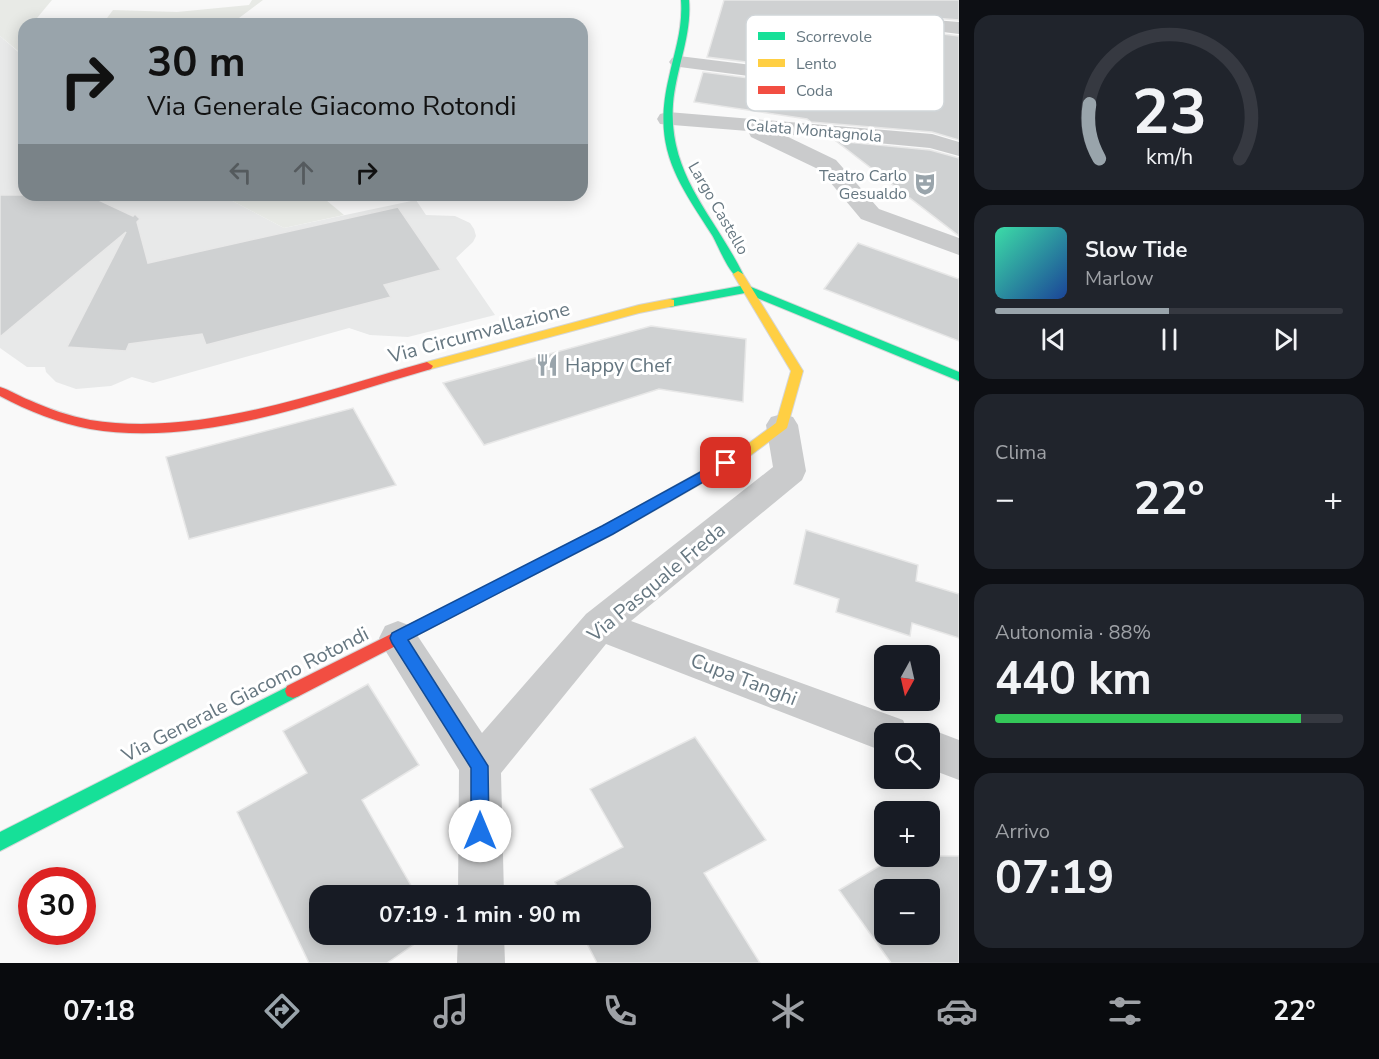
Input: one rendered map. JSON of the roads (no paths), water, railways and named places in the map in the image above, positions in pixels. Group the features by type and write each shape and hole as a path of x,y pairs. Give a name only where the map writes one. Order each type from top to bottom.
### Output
{"street":[{"name":"Largo Castello","path":"685,0 686,26 679,62 673,77 668,119 670,152 687,191 717,234 746,289"},
{"path":"944,27 959,28"},
{"path":"679,62 746,71"},
{"name":"Calata Montagnola","path":"668,119 741,123 932,141 959,149"},
{"path":"741,123 828,165 870,214 959,247"},
{"path":"746,289 959,377"},
{"path":"746,289 797,371 782,425"},
{"name":"Via Circumvallazione","path":"0,391 39,411 102,426 167,427 238,417 639,309 746,289"},
{"name":"Via Pasquale Freda","path":"480,766 599,625 790,471 782,425"},
{"name":"Via Generale Giacomo Rotondi","path":"0,842 608,530 746,452 782,425"},
{"name":"Cupa Tanghi","path":"599,625 874,728"},
{"path":"398,638 480,766 481,885"},
{"path":"940,753 959,760"},
{"path":"481,945 481,963"}],"place":[{"name":"Teatro Carlo Gesualdo","path":"925,184"},
{"name":"Happy Chef","path":"547,365"}]}
